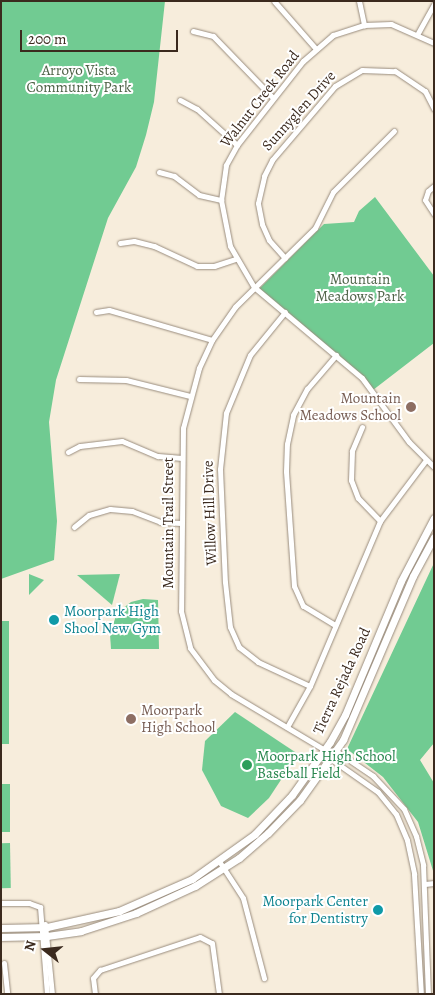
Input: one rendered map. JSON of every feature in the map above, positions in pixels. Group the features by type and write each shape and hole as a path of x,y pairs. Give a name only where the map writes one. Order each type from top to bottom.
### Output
{"main road":[{"name":"Tierra Rejada Road","path":"1,928 44,926 98,918 128,908 169,891 219,861 255,834 280,809 325,750 345,715 401,581 434,518"},
{"name":"Tierra Rejada Road","path":"1,937 44,936 81,931 136,913 171,898 224,868 288,814 336,751 434,537"}],"street":[{"path":"274,1 316,49"},
{"path":"359,1 364,25"},
{"path":"418,33 434,4"},
{"name":"Walnut Creek Road","path":"434,43 418,33 391,24 364,25 338,33 316,49 273,98 236,145 223,178 221,200 226,237 236,259 254,287 336,355 373,390 398,428 434,467"},
{"path":"194,31 214,36 273,98"},
{"name":"Sunnyglen Drive","path":"286,258 269,240 262,224 258,204 264,176 272,160 335,86 362,70 395,71 425,91 434,109"},
{"path":"180,100 200,111 236,145"},
{"name":"Mountain Trail Street","path":"394,131 333,192 314,228 235,307 212,340 190,396 182,458 182,617 190,648 205,671 231,694 325,750 331,759 378,792 396,814 407,840 415,881 421,994"},
{"path":"159,172 174,176 199,195 221,200"},
{"path":"434,186 428,191 425,200 434,214"},
{"path":"120,243 134,241 154,246 197,266 214,266 236,259"},
{"path":"96,312 109,310 212,340"},
{"name":"Willow Hill Drive","path":"285,312 250,355 226,413 220,469 225,582 230,627 239,646 258,662 310,686"},
{"path":"335,625 303,606 294,586 286,459 289,434 298,404 336,355"},
{"path":"79,378 126,380 190,396"},
{"path":"362,427 352,451 350,480 358,498 380,521"},
{"path":"68,452 80,446 122,441 158,456 182,458"},
{"path":"287,727 310,686 380,521 426,460"},
{"path":"74,527 89,516 110,510 132,511 160,522 181,523"},
{"name":"Mountain Trail Street","path":"325,750 336,751 379,780 398,802 416,836 425,884 428,994"},
{"path":"219,861 243,898 264,978"},
{"path":"425,884 434,884"},
{"path":"1,903 35,904 40,907 44,926 47,994"},
{"path":"44,936 52,994"},
{"path":"95,994 93,978 100,970 196,938 206,938 212,943 219,994"},
{"path":"4,963 7,994"}],"green space":[{"name":"Arroyo Vista Community Park","path":"1,1 165,1 154,102 146,135 136,167 108,218 56,380 49,422 57,521 54,560 1,579"},
{"name":"Mountain Meadows Park","path":"375,197 434,276 434,343 373,390 258,290 324,224 354,222 359,211"},
{"path":"434,563 434,743 420,760 434,783 434,874 418,822 383,777 347,749"},
{"path":"29,574 44,580 29,595"},
{"path":"120,574 112,605 77,575"},
{"path":"143,599 158,600 159,649 111,649 110,634 117,613 131,602"},
{"path":"1,621 9,621 9,744 1,744"},
{"name":"Moorpark High School Baseball Field","path":"235,712 298,754 269,798 248,818 221,806 202,770 205,741"},
{"path":"1,784 10,784 10,832 1,832"},
{"path":"1,843 10,843 11,888 2,888"}],"place":[{"name":"Mountain Meadows School","path":"411,407"},
{"name":"Moorpark High Shool New Gym","path":"54,620"},
{"name":"Moorpark High School","path":"131,719"},
{"name":"Moorpark High School Baseball Field","path":"247,765"},
{"name":"Moorpark Center for Dentistry","path":"378,910"}]}
